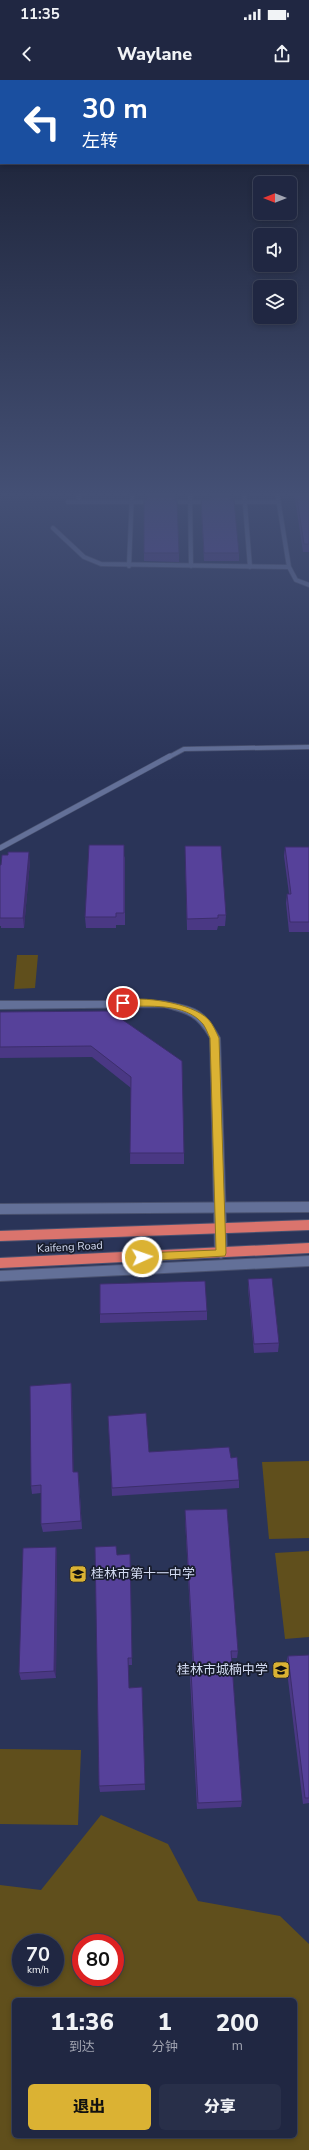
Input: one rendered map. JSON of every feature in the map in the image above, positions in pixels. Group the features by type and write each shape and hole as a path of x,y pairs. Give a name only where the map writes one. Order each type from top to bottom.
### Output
{"highway":[{"name":"Kaifeng Road","path":"0,1236 309,1225"},
{"name":"Kaifeng Road","path":"0,1263 309,1248"}],"street":[{"path":"0,1005 154,1003 174,1006 200,1016 206,1022 215,1038 221,1253"},
{"path":"0,1209 220,1209 309,1207"},
{"path":"0,1276 309,1262"}],"lane":[{"path":"0,848 184,749 309,747"}],"shaded area":[{"path":"17,955 38,955 35,988 14,989"},
{"path":"309,1461 309,1538 269,1539 262,1462"},
{"path":"309,1551 309,1637 285,1639 275,1553"},
{"path":"0,1749 81,1750 78,1825 0,1824"},
{"path":"101,1815 168,1844 198,1901 280,1916 309,1944 309,2150 0,2150 0,1885 41,1890"}],"building":[{"path":"89,845 124,845 124,913 116,913 116,917 85,917"},
{"path":"185,846 221,846 226,915 218,915 218,918 187,919"},
{"path":"285,847 309,847 309,922 290,922 287,894 291,894"},
{"path":"8,852 29,852 23,918 0,918 0,865 2,855 8,855"},
{"path":"110,1011 182,1061 184,1153 130,1153 131,1077 91,1046 0,1047 0,1012"},
{"path":"272,1278 279,1343 254,1344 248,1279"},
{"path":"205,1281 207,1311 100,1314 100,1284"},
{"path":"71,1383 73,1472 78,1472 81,1521 41,1524 41,1485 31,1486 30,1386"},
{"path":"146,1413 149,1452 229,1447 231,1458 237,1457 239,1480 112,1488 108,1416"},
{"path":"227,1509 238,1651 231,1651 242,1801 198,1803 191,1671 194,1671 185,1510"},
{"path":"116,1546 117,1555 130,1554 132,1658 128,1658 129,1688 142,1687 145,1784 99,1786 95,1547"},
{"path":"56,1547 54,1671 19,1673 23,1548"},
{"path":"309,1655 309,1798 305,1798 288,1656"}],"place":[{"name":"桂林市第十一中学","path":"78,1574"},
{"name":"桂林市城楠中学","path":"281,1670"}],"route":[{"path":"123,1003 154,1003 185,1009 200,1016 206,1022 215,1038 221,1253 142,1257"}]}
